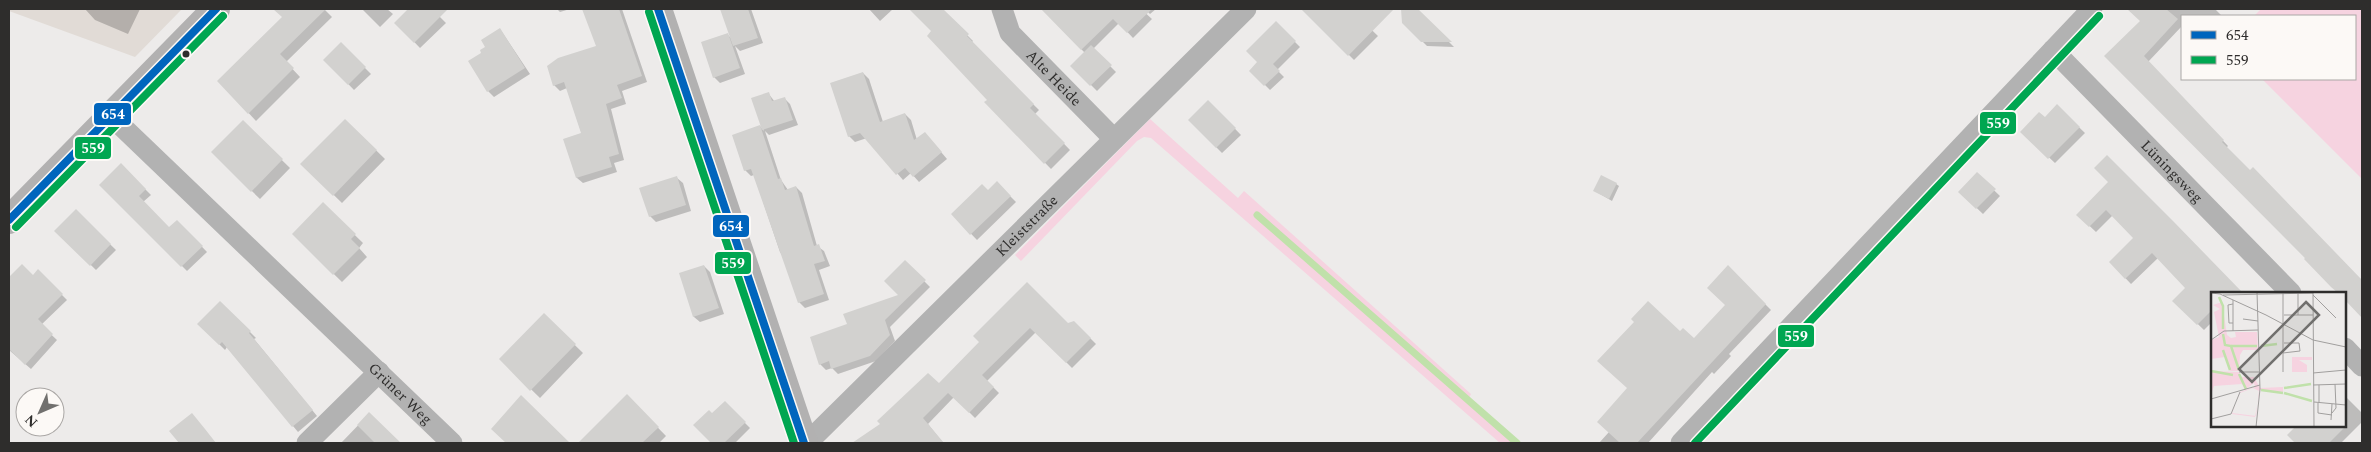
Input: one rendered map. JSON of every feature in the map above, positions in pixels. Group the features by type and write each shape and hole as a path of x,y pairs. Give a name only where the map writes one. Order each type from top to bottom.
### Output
{"street":[{"path":"9,220 216,9"},
{"path":"658,9 805,443"},
{"name":"Alte Heide","path":"1002,9 1010,33 1114,139"},
{"name":"Kleiststraße","path":"805,443 1246,9"},
{"path":"1682,443 2092,9"},
{"name":"Lüningsweg","path":"2053,50 2290,292"},
{"name":"Grüner Weg","path":"111,116 452,443"},
{"path":"2346,349 2362,366"},
{"path":"308,443 379,372"}],"shaded area":[{"path":"9,9 182,9 135,57 9,11"},
{"path":"2261,9 2362,9 2362,179 2263,80 2356,80 2356,15 2255,15"},
{"path":"1150,119 1238,198 1244,191 1471,394 1469,398 1519,443 1500,443 1151,138 1144,137 1137,141 1021,261 1015,255"}],"building":[{"path":"273,9 326,9 280,54 294,68 248,114 217,81 282,17"},
{"path":"408,9 448,9 414,43 394,23"},
{"path":"582,9 619,9 642,76 617,85 622,98 606,104 619,154 609,157 612,167 576,178 563,139 581,133 564,82 553,86 547,66 558,58 596,46"},
{"path":"720,9 748,9 758,38 733,46"},
{"path":"909,9 943,9 1034,104 1030,108 1065,143 1044,164 984,102 987,100 927,36 931,31"},
{"path":"1041,9 1152,9 1127,33 1113,19 1081,50"},
{"path":"1301,9 1394,9 1348,56"},
{"path":"1401,9 1418,9 1452,42 1421,42 1402,23"},
{"path":"2127,9 2166,9 2178,19 2144,56 2224,140 2222,142 2250,170 2253,167 2362,280 2362,318 2346,301 2346,292 2337,292 2331,287 2305,258 2104,56 2140,21"},
{"path":"1276,21 1296,41 1273,64 1280,71 1264,86 1249,71 1257,62 1246,51"},
{"path":"500,28 525,68 487,92 468,61 481,53 480,50 485,47 481,40"},
{"path":"728,33 740,68 713,78 701,42"},
{"path":"341,42 366,67 348,85 323,60"},
{"path":"1091,45 1112,65 1090,86 1070,66"},
{"path":"863,72 880,122 905,113 914,140 925,132 942,152 913,177 905,168 896,175 860,133 848,137 830,83"},
{"path":"769,92 772,101 785,97 793,120 762,130 751,98"},
{"path":"1208,100 1236,128 1216,148 1188,120"},
{"path":"2057,104 2080,127 2048,159 2020,132 2039,112 2045,117"},
{"path":"345,119 377,150 333,196 300,164"},
{"path":"243,120 283,159 251,192 211,152"},
{"path":"760,125 778,179 781,178 785,190 796,186 814,246 819,244 825,261 814,264 824,294 798,303 751,169 744,171 732,135"},
{"path":"2107,155 2242,292 2211,292 2211,311 2197,325 2172,301 2185,288 2152,253 2125,279 2109,262 2133,238 2106,210 2089,227 2076,215 2108,182 2094,168"},
{"path":"121,163 146,189 139,196 169,227 177,220 203,246 181,267 99,185"},
{"path":"1977,172 1996,189 1976,209 1958,192"},
{"path":"1601,175 1617,183 1609,199 1593,191"},
{"path":"677,176 686,205 649,217 639,188"},
{"path":"997,181 1011,196 970,235 951,214 982,184 988,190"},
{"path":"323,202 356,234 351,239 360,248 333,275 292,234"},
{"path":"76,209 111,244 90,266 54,231"},
{"path":"905,260 926,280 885,320 890,335 870,356 831,369 829,361 819,365 810,337 847,324 843,314 898,295 884,281"},
{"path":"22,264 33,275 38,269 63,294 38,319 53,334 25,365 9,349 9,277"},
{"path":"704,265 719,308 693,317 679,273"},
{"path":"1728,265 1766,304 1637,443 1620,443 1597,422 1627,388 1597,361 1634,322 1631,319 1648,301 1680,331 1683,328 1694,338 1725,305 1707,288"},
{"path":"1027,282 1068,323 1074,321 1091,338 1066,363 1030,328 982,375 994,387 969,413 948,393 923,418 944,443 852,443 880,424 877,421 928,373 939,383 979,342 973,336"},
{"path":"220,301 251,331 249,333 313,410 292,427 222,342 219,345 197,324"},
{"path":"544,313 576,344 530,391 499,359"},
{"path":"627,394 659,427 642,443 578,443"},
{"path":"521,395 570,443 506,443 491,429"},
{"path":"725,401 746,422 724,443 711,443 693,425 709,410 712,413"},
{"path":"369,412 401,443 375,443 357,425"},
{"path":"192,413 216,443 179,443 169,431"},
{"path":"2295,427 2345,427 2329,443 2295,443 2287,435"}],"waterway":[{"path":"1257,215 1517,443"}],"transit line":[{"name":"654","path":"9,220 216,9"},
{"name":"654","path":"658,9 804,443"},
{"name":"559","path":"649,12 794,443"},
{"name":"559","path":"16,227 223,16"},
{"name":"559","path":"1695,443 2099,16"}]}
